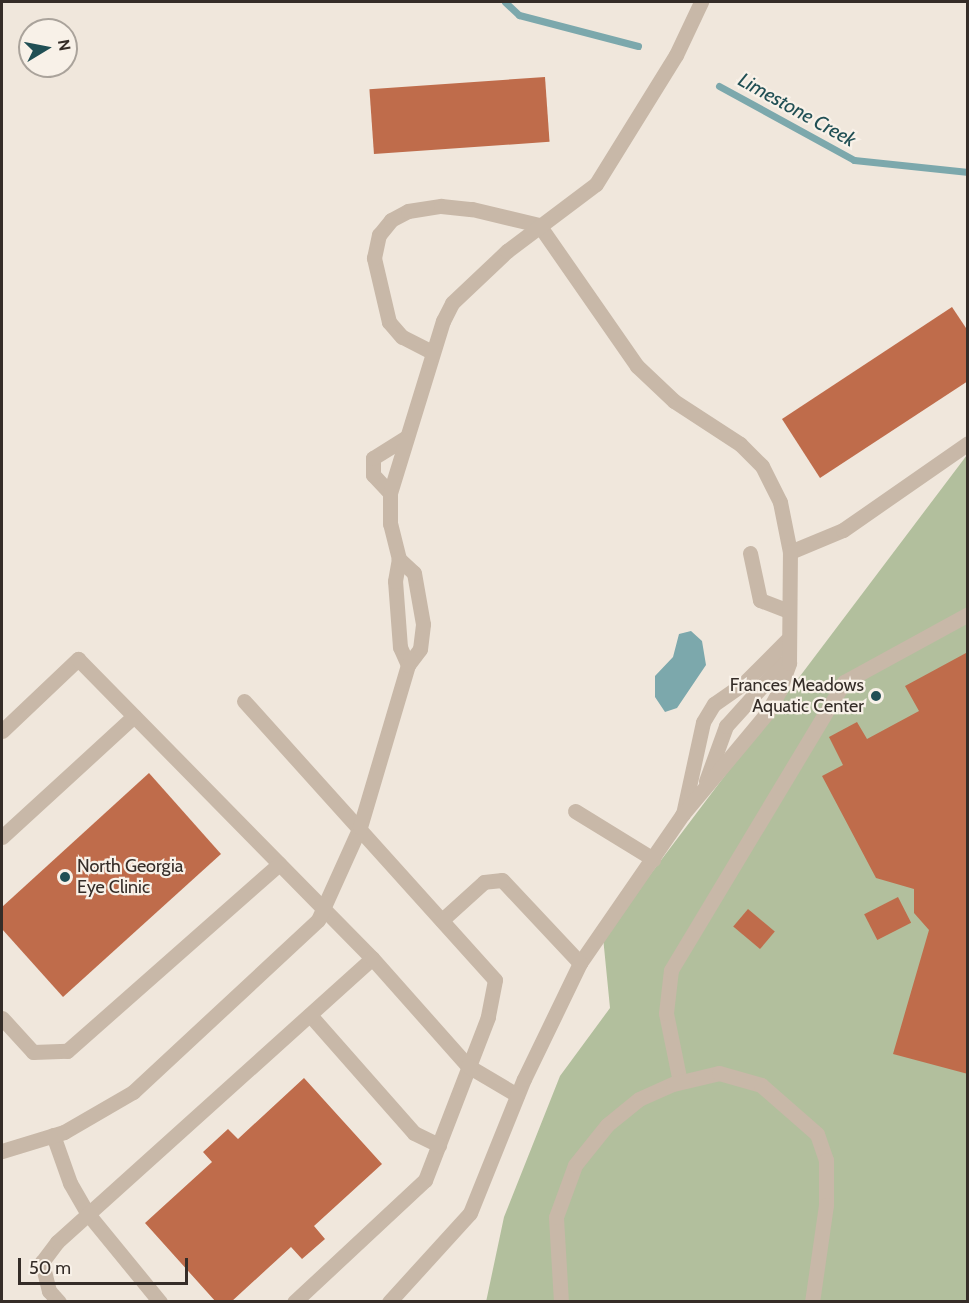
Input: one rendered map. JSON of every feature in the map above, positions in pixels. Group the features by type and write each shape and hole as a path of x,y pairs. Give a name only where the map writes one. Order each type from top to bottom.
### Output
{"lane":[{"path":"408,665 400,647 395,581 399,559 390,524 390,493 430,351 452,303 539,225 596,184 676,55 701,2"},
{"path":"389,1302 470,1213 517,1095 580,963 682,815 702,795 767,713 789,663 790,552 780,502 762,466 740,444 650,379 539,225 441,206 408,212 391,220 379,234 374,258 389,322 402,338 430,351"},
{"path":"390,493 373,476 373,458 406,437"},
{"path":"790,552 843,530 968,442"},
{"path":"750,553 760,600 788,611"},
{"path":"4,1148 53,1135 133,1092 318,920 360,827 408,665 420,649 423,624 414,573 399,559"},
{"path":"680,1082 666,1013 671,970 844,682 968,614"},
{"path":"702,795 726,726 783,665 788,640"},
{"path":"682,815 703,722 714,704 744,683 788,640"},
{"path":"2,731 78,659 372,958 468,1066 517,1095"},
{"path":"244,701 360,827 495,980 488,1017 425,1180 412,1196 294,1302"},
{"path":"2,837 134,716"},
{"path":"575,811 653,859"},
{"path":"2,1018 33,1053 67,1051 279,864"},
{"path":"442,920 484,882 502,880 580,963"},
{"path":"59,1302 49,1291 42,1262 88,1214 372,958"},
{"path":"310,1015 414,1133 439,1145"},
{"path":"561,1302 556,1217 575,1165 607,1125 639,1099 680,1082 718,1073 761,1085 818,1134 825,1160 826,1205 812,1302"},
{"path":"53,1135 70,1183 88,1214 160,1302"}],"green space":[{"name":"Frances Meadows Aquatic Center","path":"967,455 967,1301 486,1302 504,1217 560,1076 610,1008 603,937"}],"water":[{"path":"691,631 702,641 706,665 677,708 665,712 655,697 655,676 673,657 679,634"}],"building":[{"path":"545,77 550,142 374,154 369,89"},
{"path":"952,307 968,331 968,381 820,478 782,419"},
{"name":"Frances Meadows Aquatic Center","path":"966,653 968,656 968,1074 893,1054 929,930 914,913 914,889 876,878 822,776 843,765 829,737 857,722 867,739 919,711 905,686"},
{"path":"149,773 221,854 63,997 2,929 2,907"},
{"path":"898,897 911,923 877,940 864,914"},
{"path":"748,909 775,931 760,949 733,927"},
{"path":"304,1078 382,1164 314,1226 325,1239 302,1259 291,1247 231,1302 216,1302 145,1223 212,1162 203,1152 228,1129 238,1139"}],"waterway":[{"name":"Limestone Creek","path":"505,2 519,15 638,46"},
{"name":"Limestone Creek","path":"719,86 854,160 968,172"}],"place":[{"name":"Frances Meadows Aquatic Center","path":"876,696"},
{"name":"North Georgia Eye Clinic","path":"65,877"}]}
